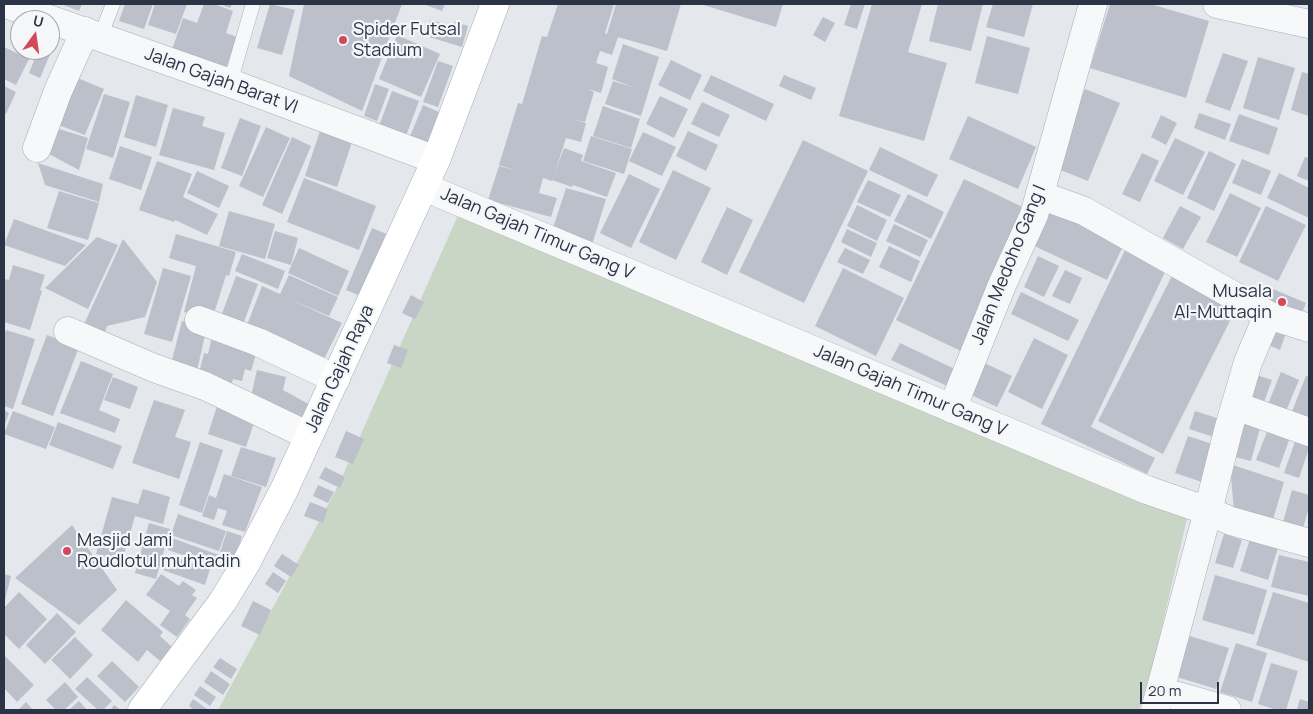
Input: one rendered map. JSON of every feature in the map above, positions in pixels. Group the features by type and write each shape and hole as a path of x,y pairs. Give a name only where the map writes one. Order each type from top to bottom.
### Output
{"main road":[{"name":"Jalan Gajah Raya","path":"142,710 223,601 246,563 336,379 424,187 495,4"}],"street":[{"name":"Jalan Gajah Barat VI","path":"6,4 230,83 436,160"},
{"name":"Jalan Medoho Gang I","path":"952,409 968,366 1034,215 1093,4"},
{"path":"1217,4 1309,24"},
{"path":"37,148 58,91 93,34"},
{"name":"Jalan Gajah Timur Gang V","path":"424,187 1146,490 1208,510 1231,521 1309,543"},
{"path":"1040,195 1084,211 1268,315 1309,328"},
{"path":"1227,710 1157,700 1248,362 1268,315"},
{"path":"199,320 258,342 336,379"},
{"path":"68,332 154,368 205,386 309,436"},
{"path":"1236,406 1309,432"}],"lane":[{"path":"93,34 113,4"},
{"path":"230,83 253,4"}],"green space":[{"path":"459,213 1188,514 1154,661 1139,710 218,710 338,486"}],"building":[{"path":"61,4 82,4 79,11"},
{"path":"125,4 153,4 144,29 119,21"},
{"path":"155,4 187,4 176,34 148,25"},
{"path":"204,4 214,4 233,11 226,33 237,37 223,77 169,58 183,18 197,23"},
{"path":"220,4 232,4 230,8"},
{"path":"270,4 295,10 282,55 257,48"},
{"name":"Spider Futsal Stadium","path":"304,4 402,4 362,111 289,76"},
{"name":"Spider Futsal Stadium","path":"423,4 445,4 442,11"},
{"path":"558,4 614,4 605,33 607,34 616,4 681,4 667,51 618,37 612,55 600,51 596,63 608,67 601,93 588,89 594,92 585,122 571,119 586,123 581,142 566,138 552,181 543,178 539,193 557,198 551,217 488,200 499,166 517,171 499,165 518,103 522,104 542,36 547,37"},
{"path":"700,4 783,4 776,27"},
{"path":"851,4 865,4 857,29 844,25"},
{"path":"872,4 922,4 908,52 947,63 924,141 839,116"},
{"path":"938,4 983,4 971,51 929,41"},
{"path":"993,4 1033,4 1024,37 986,27"},
{"path":"1110,4 1150,4 1209,21 1186,98 1090,68"},
{"path":"823,17 835,23 825,42 813,35"},
{"path":"430,20 453,26 454,22 468,26 462,47 426,36"},
{"path":"397,35 440,54 421,97 379,79"},
{"path":"987,36 1030,48 1018,94 975,83"},
{"path":"623,44 659,57 641,116 605,104 613,81 635,88 612,79"},
{"path":"4,47 10,50 10,60 28,60 16,85 4,79"},
{"path":"1223,53 1248,61 1230,111 1205,102"},
{"path":"1258,57 1295,68 1279,120 1243,108"},
{"path":"34,60 48,60 40,78 29,73"},
{"path":"671,60 702,75 690,100 658,85"},
{"path":"438,61 453,66 438,107 423,102"},
{"path":"1302,72 1309,74 1309,116 1291,110"},
{"path":"711,75 774,104 766,121 703,91"},
{"path":"784,75 816,88 811,100 779,86"},
{"path":"75,77 104,89 85,135 56,124"},
{"path":"375,84 389,89 377,121 364,116"},
{"path":"4,86 16,92 6,114 4,113"},
{"path":"1085,89 1120,103 1088,181 1053,167"},
{"path":"392,91 419,101 406,136 379,126"},
{"path":"104,94 130,102 113,158 86,149"},
{"path":"136,95 168,105 156,147 124,137"},
{"path":"660,96 688,109 674,138 646,124"},
{"path":"702,102 730,115 719,137 691,124"},
{"path":"423,105 441,113 426,148 408,141"},
{"path":"603,106 640,119 631,148 593,136"},
{"path":"173,108 205,117 202,126 225,133 214,170 159,155"},
{"path":"1199,113 1231,124 1225,140 1194,128"},
{"path":"1239,114 1278,128 1269,155 1229,141"},
{"path":"1161,115 1177,123 1166,145 1151,137"},
{"path":"968,116 1036,147 1018,189 949,159"},
{"path":"240,118 261,126 242,176 221,168"},
{"path":"53,127 88,138 79,170 45,152"},
{"path":"266,127 290,138 263,197 239,186"},
{"path":"321,128 353,139 337,187 305,176"},
{"path":"688,131 718,145 706,171 676,156"},
{"path":"643,132 676,147 662,176 629,161"},
{"path":"591,136 632,149 624,174 583,161"},
{"path":"292,137 311,146 282,214 262,205"},
{"path":"1175,138 1205,152 1183,195 1154,181"},
{"path":"803,140 868,171 804,303 739,272"},
{"path":"120,146 152,157 141,190 109,179"},
{"path":"880,147 938,175 927,197 869,170"},
{"path":"564,148 583,155 581,161 616,173 607,197 552,180"},
{"path":"1209,151 1236,164 1214,211 1187,198"},
{"path":"1142,153 1159,161 1140,202 1122,194"},
{"path":"1305,157 1309,158 1309,181 1297,176"},
{"path":"1242,159 1271,171 1261,195 1232,183"},
{"path":"157,161 192,174 183,197 218,214 207,235 175,220 174,222 139,210"},
{"path":"38,163 103,184 99,202 45,185"},
{"path":"673,170 711,188 676,260 639,242"},
{"path":"197,171 229,186 219,208 187,193"},
{"path":"1279,173 1309,188 1309,218 1267,198"},
{"path":"629,174 660,189 631,248 600,233"},
{"path":"304,178 376,206 359,250 287,222"},
{"path":"964,179 1033,212 965,353 896,320"},
{"path":"868,180 901,195 890,217 857,202"},
{"path":"566,188 606,199 592,245 553,228"},
{"path":"59,191 99,203 88,240 47,228"},
{"path":"1230,193 1261,208 1237,257 1206,242"},
{"path":"908,194 944,212 931,239 894,221"},
{"path":"857,205 887,220 877,241 847,226"},
{"path":"1180,206 1201,217 1183,249 1163,238"},
{"path":"1266,206 1306,225 1278,281 1239,262"},
{"path":"727,207 753,220 727,275 701,262"},
{"path":"1046,207 1124,244 1107,280 1028,243"},
{"path":"229,211 275,224 265,259 219,246"},
{"path":"14,219 86,245 65,266 4,245"},
{"path":"894,224 928,240 920,257 886,241"},
{"path":"372,228 389,235 363,297 346,290"},
{"path":"847,229 877,243 871,257 841,242"},
{"path":"275,231 298,238 291,265 267,258"},
{"path":"176,234 236,252 229,276 226,275 212,320 184,312 196,266 169,258"},
{"path":"97,237 118,245 88,309 45,288"},
{"path":"123,239 157,282 145,317 107,326 102,342 80,333"},
{"path":"889,246 920,261 911,282 879,267"},
{"path":"299,248 349,271 338,296 288,273"},
{"path":"845,248 870,260 863,274 837,262"},
{"path":"1125,250 1166,270 1091,427 1155,458 1147,474 1041,424"},
{"path":"242,254 285,271 278,289 235,271"},
{"path":"1038,256 1059,266 1044,297 1024,287"},
{"path":"13,265 45,275 30,330 4,322 4,279 9,280"},
{"path":"163,268 191,276 172,342 144,334"},
{"path":"843,268 904,298 876,356 815,326"},
{"path":"1065,270 1082,278 1070,304 1052,296"},
{"path":"1174,272 1238,305 1163,454 1098,421"},
{"path":"289,275 338,297 329,316 287,298 342,323 320,367 244,333 262,286 280,294"},
{"path":"236,276 258,284 242,327 220,319"},
{"name":"Musala Al-Muttaqin","path":"1266,286 1306,303 1299,320 1259,302"},
{"path":"1021,292 1079,320 1068,341 1011,314"},
{"path":"411,295 424,302 415,319 402,313"},
{"path":"182,321 207,327 196,375 170,368"},
{"path":"214,328 256,354 251,371 245,369 242,381 233,379 230,389 197,381 204,353 208,354"},
{"path":"1271,328 1286,333 1280,350 1266,344"},
{"path":"6,330 35,339 13,409 4,406 4,337"},
{"path":"47,335 79,347 53,416 21,404"},
{"path":"1034,338 1068,355 1042,409 1008,392"},
{"path":"900,343 957,370 949,387 891,360"},
{"path":"394,345 408,350 401,368 387,363"},
{"path":"81,361 113,374 99,410 120,419 115,433 60,413"},
{"path":"980,361 1012,376 997,407 965,392"},
{"path":"257,370 286,377 283,390 314,407 303,429 249,405"},
{"path":"1281,372 1299,380 1286,411 1268,404"},
{"path":"1250,373 1272,380 1264,402 1243,395"},
{"path":"1306,376 1309,377 1309,420 1291,414"},
{"path":"113,377 138,387 130,409 104,400"},
{"path":"154,400 185,410 175,437 191,442 179,479 132,463"},
{"path":"219,400 257,413 246,447 208,434"},
{"path":"4,410 9,413 4,427"},
{"path":"1239,410 1263,417 1251,461 1227,455"},
{"path":"13,411 55,427 46,449 4,434"},
{"path":"1195,411 1223,420 1217,438 1189,429"},
{"path":"58,422 122,446 113,469 49,445"},
{"path":"1270,424 1292,432 1279,468 1256,460"},
{"path":"346,431 364,439 353,464 335,457"},
{"path":"1298,433 1309,437 1309,448 1299,478 1284,473"},
{"path":"1188,436 1221,447 1208,484 1175,473"},
{"path":"200,442 223,450 202,513 179,505"},
{"path":"241,447 276,458 266,487 231,476"},
{"path":"1230,464 1284,482 1272,523 1234,512"},
{"path":"325,467 345,477 340,488 319,478"},
{"path":"224,474 262,487 245,532 222,525 227,511 218,508 214,520 202,516 209,495 216,498"},
{"path":"318,485 334,492 328,503 313,496"},
{"path":"143,489 170,497 163,524 135,516 122,562 96,554 112,497 138,504"},
{"path":"1292,490 1309,495 1309,507 1303,528 1283,522"},
{"path":"310,502 328,509 323,523 304,516"},
{"path":"178,514 226,531 219,551 171,535"},
{"path":"149,523 170,529 156,579 135,573"},
{"name":"Masjid Jami Roudlotul muhtadin","path":"72,525 117,590 79,625 15,578"},
{"path":"227,531 242,536 233,566 221,562 224,553 220,552"},
{"path":"1224,534 1242,540 1233,568 1215,563"},
{"path":"172,538 219,555 216,566 168,550"},
{"path":"1250,539 1278,548 1268,580 1240,571"},
{"path":"282,554 299,565 291,577 274,566"},
{"path":"168,555 210,569 205,585 163,570"},
{"path":"1279,555 1309,562 1309,596 1271,587"},
{"path":"273,572 286,581 278,593 265,584"},
{"path":"4,574 11,576 4,604"},
{"path":"161,574 179,586 183,581 196,590 192,595 197,598 185,615 190,619 177,637 160,625 170,611 146,595"},
{"path":"1215,575 1267,590 1254,635 1202,620"},
{"path":"19,592 47,619 19,649 4,634 4,608"},
{"path":"1273,592 1309,603 1309,662 1256,645"},
{"path":"126,600 163,632 160,636 172,647 160,661 147,650 138,662 101,630"},
{"path":"253,601 271,610 260,635 241,626"},
{"path":"57,613 76,632 45,664 26,645"},
{"path":"1190,636 1229,648 1216,689 1177,677"},
{"path":"75,637 93,655 70,679 51,660"},
{"path":"1236,643 1267,653 1252,702 1220,692"},
{"path":"4,655 34,685 17,702 4,688"},
{"path":"220,658 237,669 231,679 213,667"},
{"path":"112,661 139,687 125,702 97,676"},
{"path":"1271,663 1298,671 1286,710 1277,710 1258,704"},
{"path":"211,671 230,684 223,695 204,682"},
{"path":"87,677 112,701 103,710 98,710 75,689"},
{"path":"65,682 78,697 64,710 56,710 46,700"},
{"path":"200,686 216,697 210,706 194,695"},
{"path":"193,699 207,709 194,710 189,706"},
{"path":"1300,699 1309,702 1309,710 1297,709"},
{"path":"79,701 87,710 69,710"},
{"path":"26,702 33,710 18,710"},
{"path":"114,705 121,710 110,710"}],"place":[{"name":"Spider Futsal Stadium","path":"343,40"},
{"name":"Musala Al-Muttaqin","path":"1282,302"},
{"name":"Masjid Jami Roudlotul muhtadin","path":"67,551"}]}
